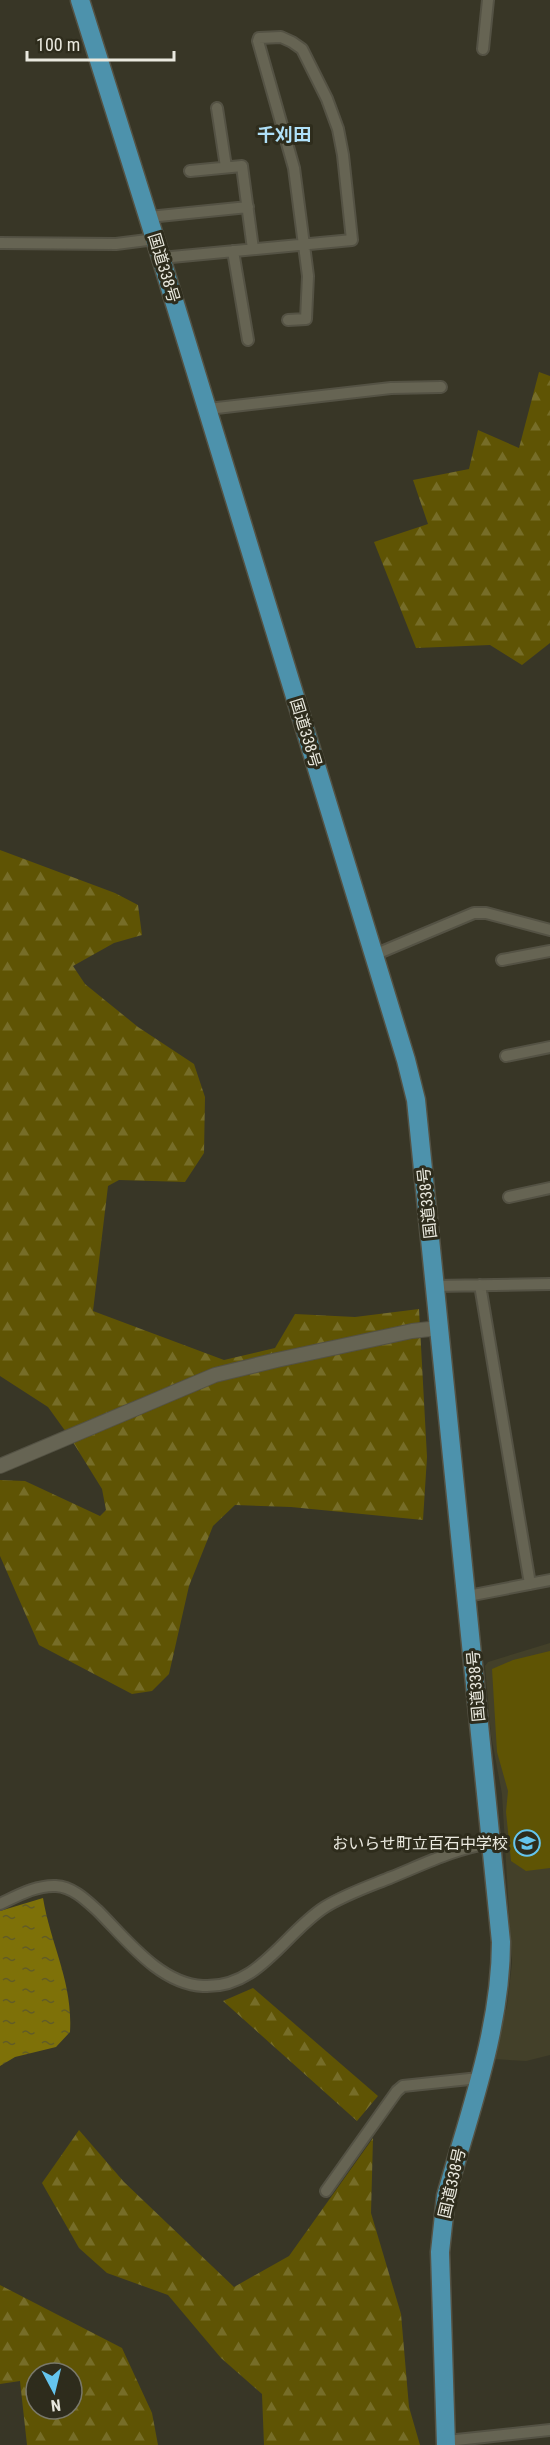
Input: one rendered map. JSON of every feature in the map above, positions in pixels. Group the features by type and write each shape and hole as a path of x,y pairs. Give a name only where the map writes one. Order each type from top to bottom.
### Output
{"highway":[{"name":"国道338号","path":"80,0 208,409 406,1060 416,1100 497,1887 501,1968 496,2004 479,2078 446,2196 441,2235 440,2294 447,2443"}],"street":[{"path":"483,49 488,0"},
{"path":"161,258 305,244 352,240 338,129 327,99 302,50 292,42 281,37 259,38 258,41 294,168 305,244 309,276 306,319 288,320"},
{"path":"217,108 226,167"},
{"path":"190,171 243,166 253,249"},
{"path":"148,217 248,207"},
{"path":"0,243 116,244 155,239"},
{"path":"233,251 248,340"},
{"path":"208,409 391,388 441,387"},
{"path":"374,955 474,913 486,913 550,930"},
{"path":"502,960 550,951"},
{"path":"506,1056 550,1047"},
{"path":"509,1197 550,1188"},
{"path":"435,1286 550,1284"},
{"path":"480,1285 530,1584"},
{"path":"0,1466 215,1375 311,1352 439,1328"},
{"path":"468,1596 550,1580"},
{"path":"0,1904 38,1888 64,1887 74,1891 92,1906 162,1972 190,1984 218,1986 247,1976 260,1968 297,1928 342,1898 459,1850 491,1843"},
{"path":"326,2190 397,2091 403,2086 479,2078"},
{"path":"447,2443 550,2430"}],"shaded area":[{"name":"おいらせ町立百石中学校","path":"550,1643 550,2055 526,2061 494,2059 507,2006 512,1963 502,1794 491,1735 485,1666 488,1662"}],"green space":[{"path":"539,372 550,376 550,643 522,665 490,645 416,648 374,542 428,524 413,480 469,469 478,430 519,448"},
{"path":"0,850 115,893 138,905 142,935 114,943 73,966 85,984 138,1027 194,1064 205,1097 204,1153 185,1182 119,1180 108,1186 93,1311 224,1360 275,1348 295,1314 355,1317 419,1309 427,1457 423,1520 291,1507 235,1505 213,1526 189,1586 169,1674 152,1691 132,1694 39,1645 0,1556 0,1480 25,1481 100,1516 106,1510 102,1489 48,1407 0,1376"},
{"path":"550,1651 550,1868 526,1871 511,1861 506,1812 508,1791 497,1752 492,1669 513,1660"},
{"path":"253,1988 378,2096 357,2121 223,2001"},
{"path":"79,2130 124,2182 234,2287 289,2256 373,2138 371,2213 401,2314 409,2407 420,2445 264,2445 262,2394 221,2358 168,2295 107,2273 79,2248 42,2183"},
{"path":"0,2285 122,2348 152,2413 158,2445 27,2445 24,2421 84,2421 84,2361 24,2361 24,2418 20,2381 0,2384"}],"water":[{"path":"43,1898 65,1980 70,2032 56,2047 15,2057 0,2066 0,1911"}],"place":[{"name":"おいらせ町立百石中学校","path":"527,1843"}],"district":[{"name":"千刈田","path":"284,134"}]}
